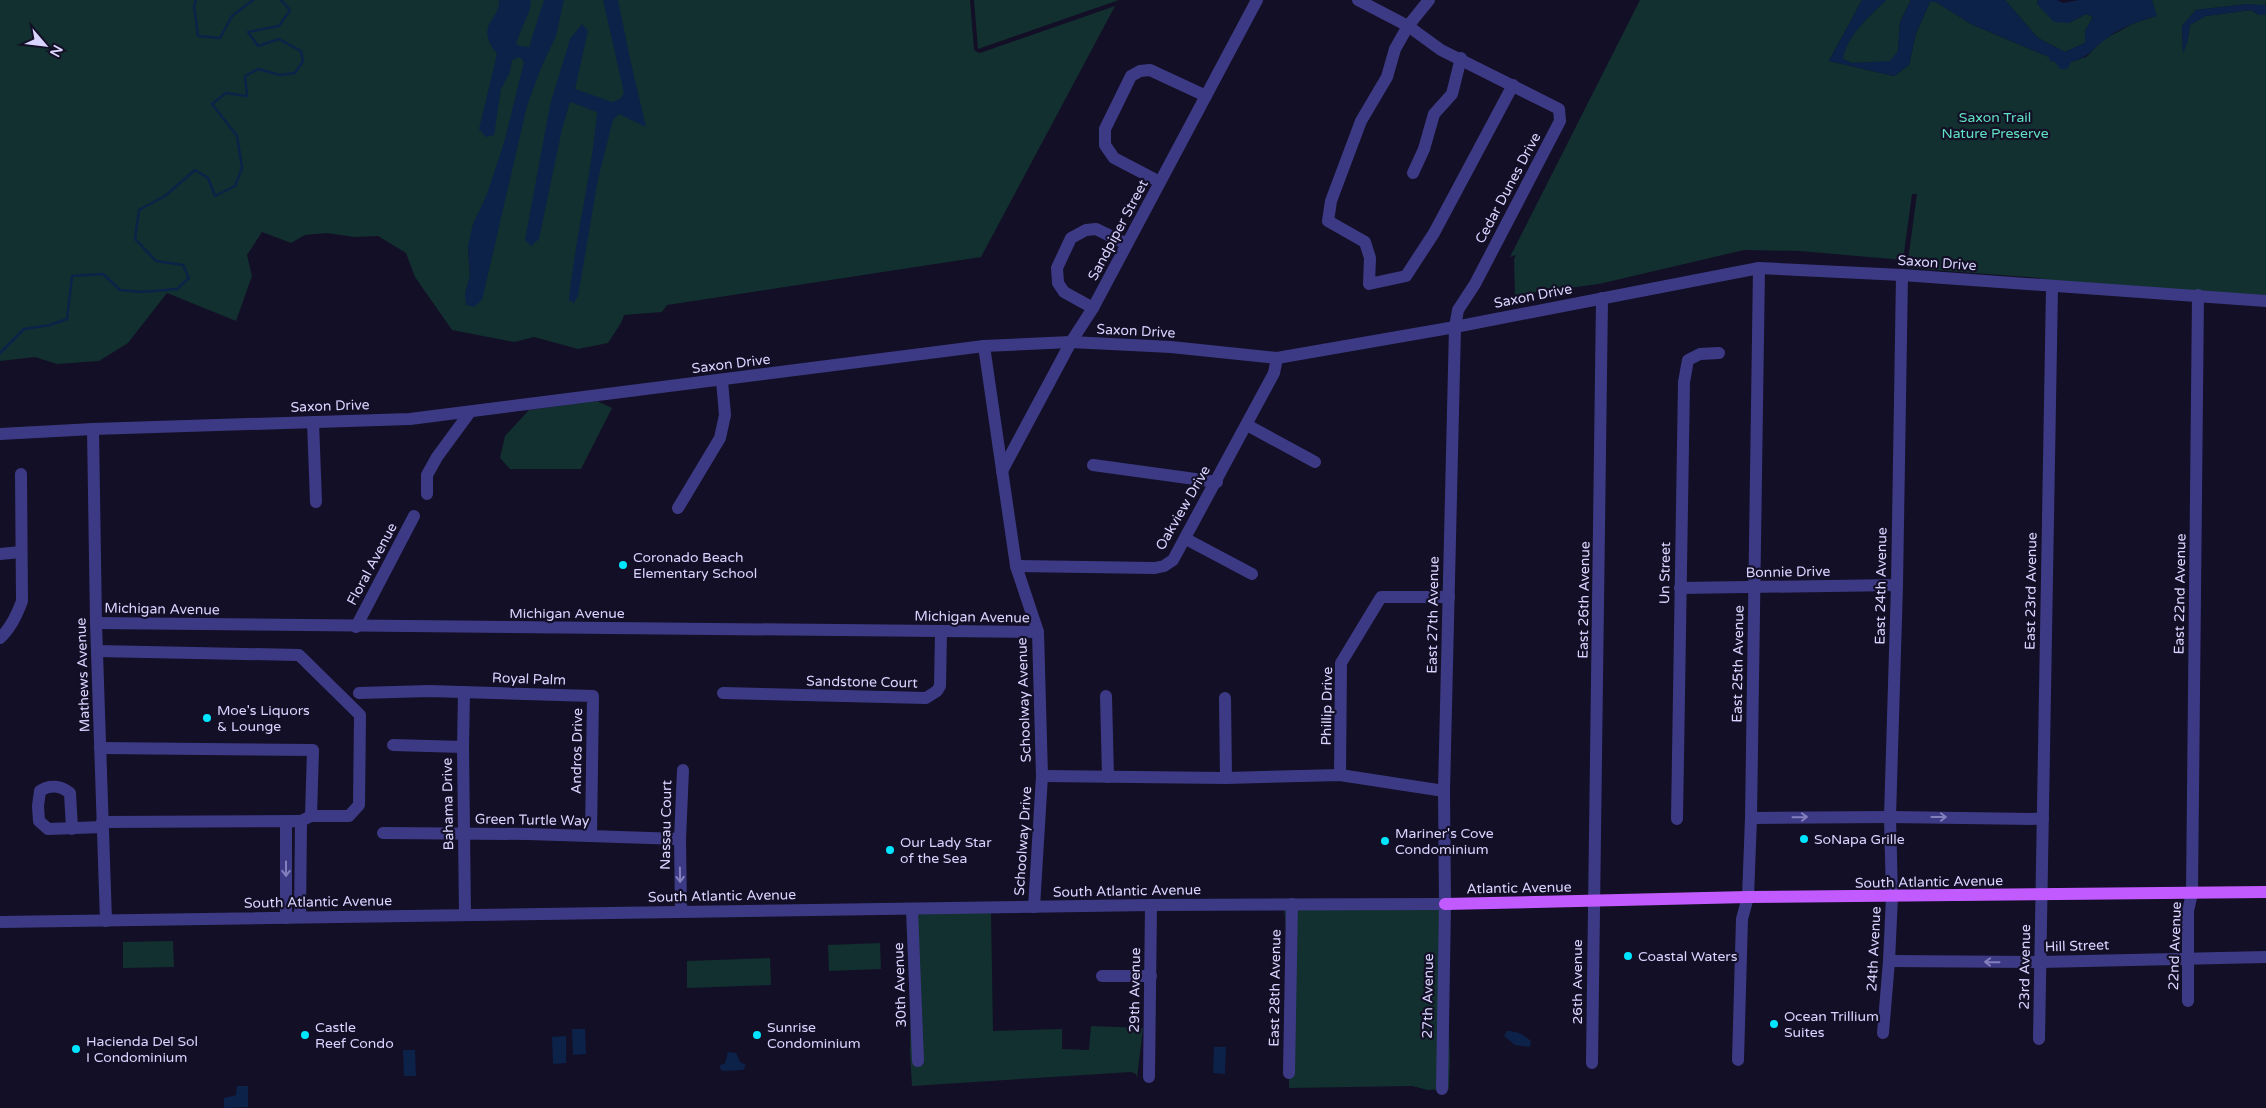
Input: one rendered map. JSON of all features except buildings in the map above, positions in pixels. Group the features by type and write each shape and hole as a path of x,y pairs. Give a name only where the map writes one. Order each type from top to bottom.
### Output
{"main road":[{"name":"South Atlantic Avenue","path":"1593,902 1748,897 2266,892"},
{"name":"Atlantic Avenue","path":"1446,904 1593,902"}],"street":[{"name":"Sandpiper Street","path":"1002,471 1071,342 1093,308 1128,244 1258,0"},
{"name":"Cedar Dunes Drive","path":"1358,0 1408,26 1441,50 1461,58 1559,109 1560,121 1475,284 1458,310 1455,326"},
{"path":"1429,0 1408,26 1395,49 1387,77 1361,121 1331,201 1328,220 1365,242 1370,258 1370,284 1406,276 1434,233 1513,85"},
{"path":"1413,173 1424,149 1434,114 1452,94 1461,58"},
{"path":"1160,182 1114,158 1105,145 1105,130 1131,76 1140,71 1150,70 1206,96"},
{"path":"1093,308 1064,292 1058,283 1056,268 1070,238 1086,230 1096,229 1128,244"},
{"name":"Saxon Drive","path":"0,434 93,429 410,419 984,346 1071,342 1171,347 1278,358 1759,268 1902,275 2266,301"},
{"name":"East 25th Avenue","path":"1738,1060 1742,919 1748,897 1751,818 1759,268"},
{"name":"East 24th Avenue","path":"1892,897 1890,817 1897,585 1902,275"},
{"name":"East 23rd Avenue","path":"2042,895 2052,286"},
{"name":"East 22nd Avenue","path":"2192,893 2198,295"},
{"name":"East 26th Avenue","path":"1593,902 1600,588 1602,298"},
{"name":"East 27th Avenue","path":"1446,904 1444,791 1455,326"},
{"name":"Schoolway Avenue","path":"984,346 1016,566 1038,632 1042,776 1226,778 1340,775 1444,791"},
{"name":"Un Street","path":"1677,819 1684,382 1688,360 1700,354 1719,353"},
{"name":"Oakview Drive","path":"1016,566 1155,568 1164,566 1173,560 1247,425 1274,373 1278,358"},
{"path":"678,508 720,438 725,415 722,380"},
{"path":"427,494 428,475 437,457 470,412"},
{"path":"313,422 316,502"},
{"path":"1247,425 1315,462"},
{"name":"Mathews Avenue","path":"93,429 96,623 106,921"},
{"path":"1093,465 1217,482"},
{"path":"0,638 7,632 17,616 22,601 21,474"},
{"name":"Floral Avenue","path":"356,627 414,516"},
{"path":"1186,539 1252,574"},
{"path":"0,554 21,552"},
{"name":"Bonnie Drive","path":"1680,588 1897,585"},
{"name":"Phillip Drive","path":"1340,775 1342,663 1381,597 1449,597"},
{"name":"Michigan Avenue","path":"96,623 356,627 1038,632"},
{"name":"Sandstone Court","path":"723,693 926,698 937,691 940,686 941,631"},
{"path":"72,829 102,824 286,821 349,816 359,804 360,715 299,655 97,651"},
{"name":"Royal Palm","path":"360,692 464,692 593,696"},
{"name":"Bahama Drive","path":"464,692 462,748 465,915"},
{"name":"Andros Drive","path":"591,836 593,696"},
{"path":"1106,696 1108,777"},
{"path":"1225,698 1226,778"},
{"path":"393,745 462,748"},
{"path":"100,748 314,750 306,818 300,917"},
{"name":"Nassau Court","path":"680,911 680,840 683,770"},
{"name":"Schoolway Drive","path":"1034,907 1042,776"},
{"path":"1751,818 2043,819"},
{"path":"286,821 286,918"},
{"name":"Green Turtle Way","path":"384,833 591,836 680,840"},
{"name":"22nd Avenue","path":"2188,1001 2188,911 2192,893"},
{"name":"23rd Avenue","path":"2039,1039 2042,895"},
{"name":"24th Avenue","path":"1883,1033 1892,897"},
{"name":"26th Avenue","path":"1592,1063 1593,902"},
{"name":"East 28th Avenue","path":"1288,1073 1292,904"},
{"name":"South Atlantic Avenue","path":"0,922 1151,905 1446,904"},
{"name":"27th Avenue","path":"1442,1089 1446,904"},
{"name":"29th Avenue","path":"1148,1077 1151,905"},
{"name":"30th Avenue","path":"912,908 918,1060"},
{"name":"Hill Street","path":"1889,961 2040,962 2266,957"},
{"path":"1102,976 1151,976"}],"green space":[{"path":"0,0 970,0 974,49 980,53 1115,6 981,257 667,305 662,312 624,315 608,343 578,349 534,337 514,342 452,330 415,277 406,253 378,236 355,237 326,233 305,235 291,243 262,232 247,255 252,276 236,321 167,293 128,343 99,361 57,364 35,357 0,361","holes":["497,234 488,272 465,294 470,276 468,246"]},
{"path":"974,0 1119,0 978,49"},
{"name":"Saxon Trail Nature Preserve","path":"1640,0 1862,0 1829,61 1894,76 1909,65 1916,33 1930,2 1936,2 1971,24 2049,57 2071,62 2086,57 2103,40 2134,23 2156,16 2152,0 2266,0 2265,6 2247,4 2196,10 2182,26 2183,52 2187,43 2190,25 2205,16 2251,10 2259,15 2266,15 2266,301 2052,287 2040,278 1907,268 1917,194 1912,194 1903,260 1800,251 1744,250 1599,284 1515,295 1514,259 1516,255 1510,257"},
{"path":"1886,0 1911,0 1900,22 1898,51 1890,62 1852,63 1842,59 1854,34"},
{"path":"2005,0 2037,0 2038,5 2069,23 2086,14 2093,17 2085,31 2085,43 2065,52 2038,38"},
{"path":"597,401 612,408 581,469 510,469 500,458 505,436 529,410"},
{"path":"1284,909 1444,909 1450,1058 1449,1089 1428,1090 1412,1086 1289,1088 1289,963"},
{"path":"991,912 993,1031 1062,1029 1062,1049 1089,1050 1091,1026 1143,1028 1137,1078 1136,1074 1131,1072 912,1086 910,1053 912,913"},
{"path":"173,941 174,967 123,968 123,942"},
{"path":"880,943 881,969 829,971 828,945"},
{"path":"770,958 771,985 687,988 687,961"}],"water":[{"path":"499,0 531,0 530,9 516,43 519,46 529,47 544,0 564,0 556,36 541,68 527,106 482,300 474,307 466,305 465,294 470,276 468,246 473,224 487,194 505,139 524,62 520,57 512,60 510,72 501,89 494,135 486,137 479,129 497,54 487,36 490,23 499,7"},
{"path":"603,0 618,0 646,127 619,114 613,120 598,179 578,296 574,303 569,300 595,136 597,112 570,102 562,129 539,239 531,246 525,240 550,105 570,39 582,24 588,31 575,89 612,102 620,99 624,93"},
{"path":"1862,0 1886,0 1866,20 1849,42 1843,59 1852,63 1890,61 1898,51 1900,22 1911,0 2005,0 2038,38 2065,52 2085,43 2085,31 2093,17 2086,14 2069,23 2054,22 2038,5 2037,0 2057,0 2063,3 2079,0 2152,0 2157,16 2135,23 2109,36 2086,56 2071,62 2067,69 2060,69 2055,62 2050,61 2049,57 1971,24 1936,2 1930,2 1916,33 1909,65 1894,76 1829,61"},
{"path":"2247,4 2266,5 2266,15 2259,15 2251,10 2206,16 2190,25 2183,53 2182,26 2196,10"},
{"path":"572,1029 585,1029 586,1054 573,1055"},
{"path":"1507,1031 1526,1037 1531,1041 1530,1047 1515,1045 1504,1036"},
{"path":"566,1036 566,1063 553,1064 552,1037"},
{"path":"1214,1047 1226,1047 1225,1074 1213,1073"},
{"path":"403,1050 415,1050 416,1076 404,1076"},
{"path":"728,1052 736,1053 740,1062 746,1065 743,1070 722,1071 719,1066 725,1063"},
{"path":"237,1086 248,1086 248,1107 224,1108 224,1098 236,1095"}],"waterway":[{"path":"196,0 194,6 198,36 220,38 232,16 253,0"},
{"path":"0,353 24,329 50,325 67,319 72,276 103,274 120,290 142,292 177,289 189,278 183,265 156,261 135,239 139,210 165,196 195,170 208,178 215,196 235,186 242,168 237,136 212,104 226,93 247,96 245,76 258,69 280,75 295,73 303,61 301,51 279,39 258,46 248,32 279,26 290,10 281,0"}],"place":[{"name":"Coronado Beach Elementary School","path":"623,565"},
{"name":"Moe's Liquors & Lounge","path":"207,718"},
{"name":"SoNapa Grille","path":"1804,839"},
{"name":"Mariner's Cove Condominium","path":"1385,841"},
{"name":"Our Lady Star of the Sea","path":"890,850"},
{"name":"Coastal Waters","path":"1628,956"},
{"name":"Ocean Trillium Suites","path":"1774,1024"},
{"name":"Castle Reef Condo","path":"305,1035"},
{"name":"Sunrise Condominium","path":"757,1035"},
{"name":"Hacienda Del Sol I Condominium","path":"76,1049"}]}
